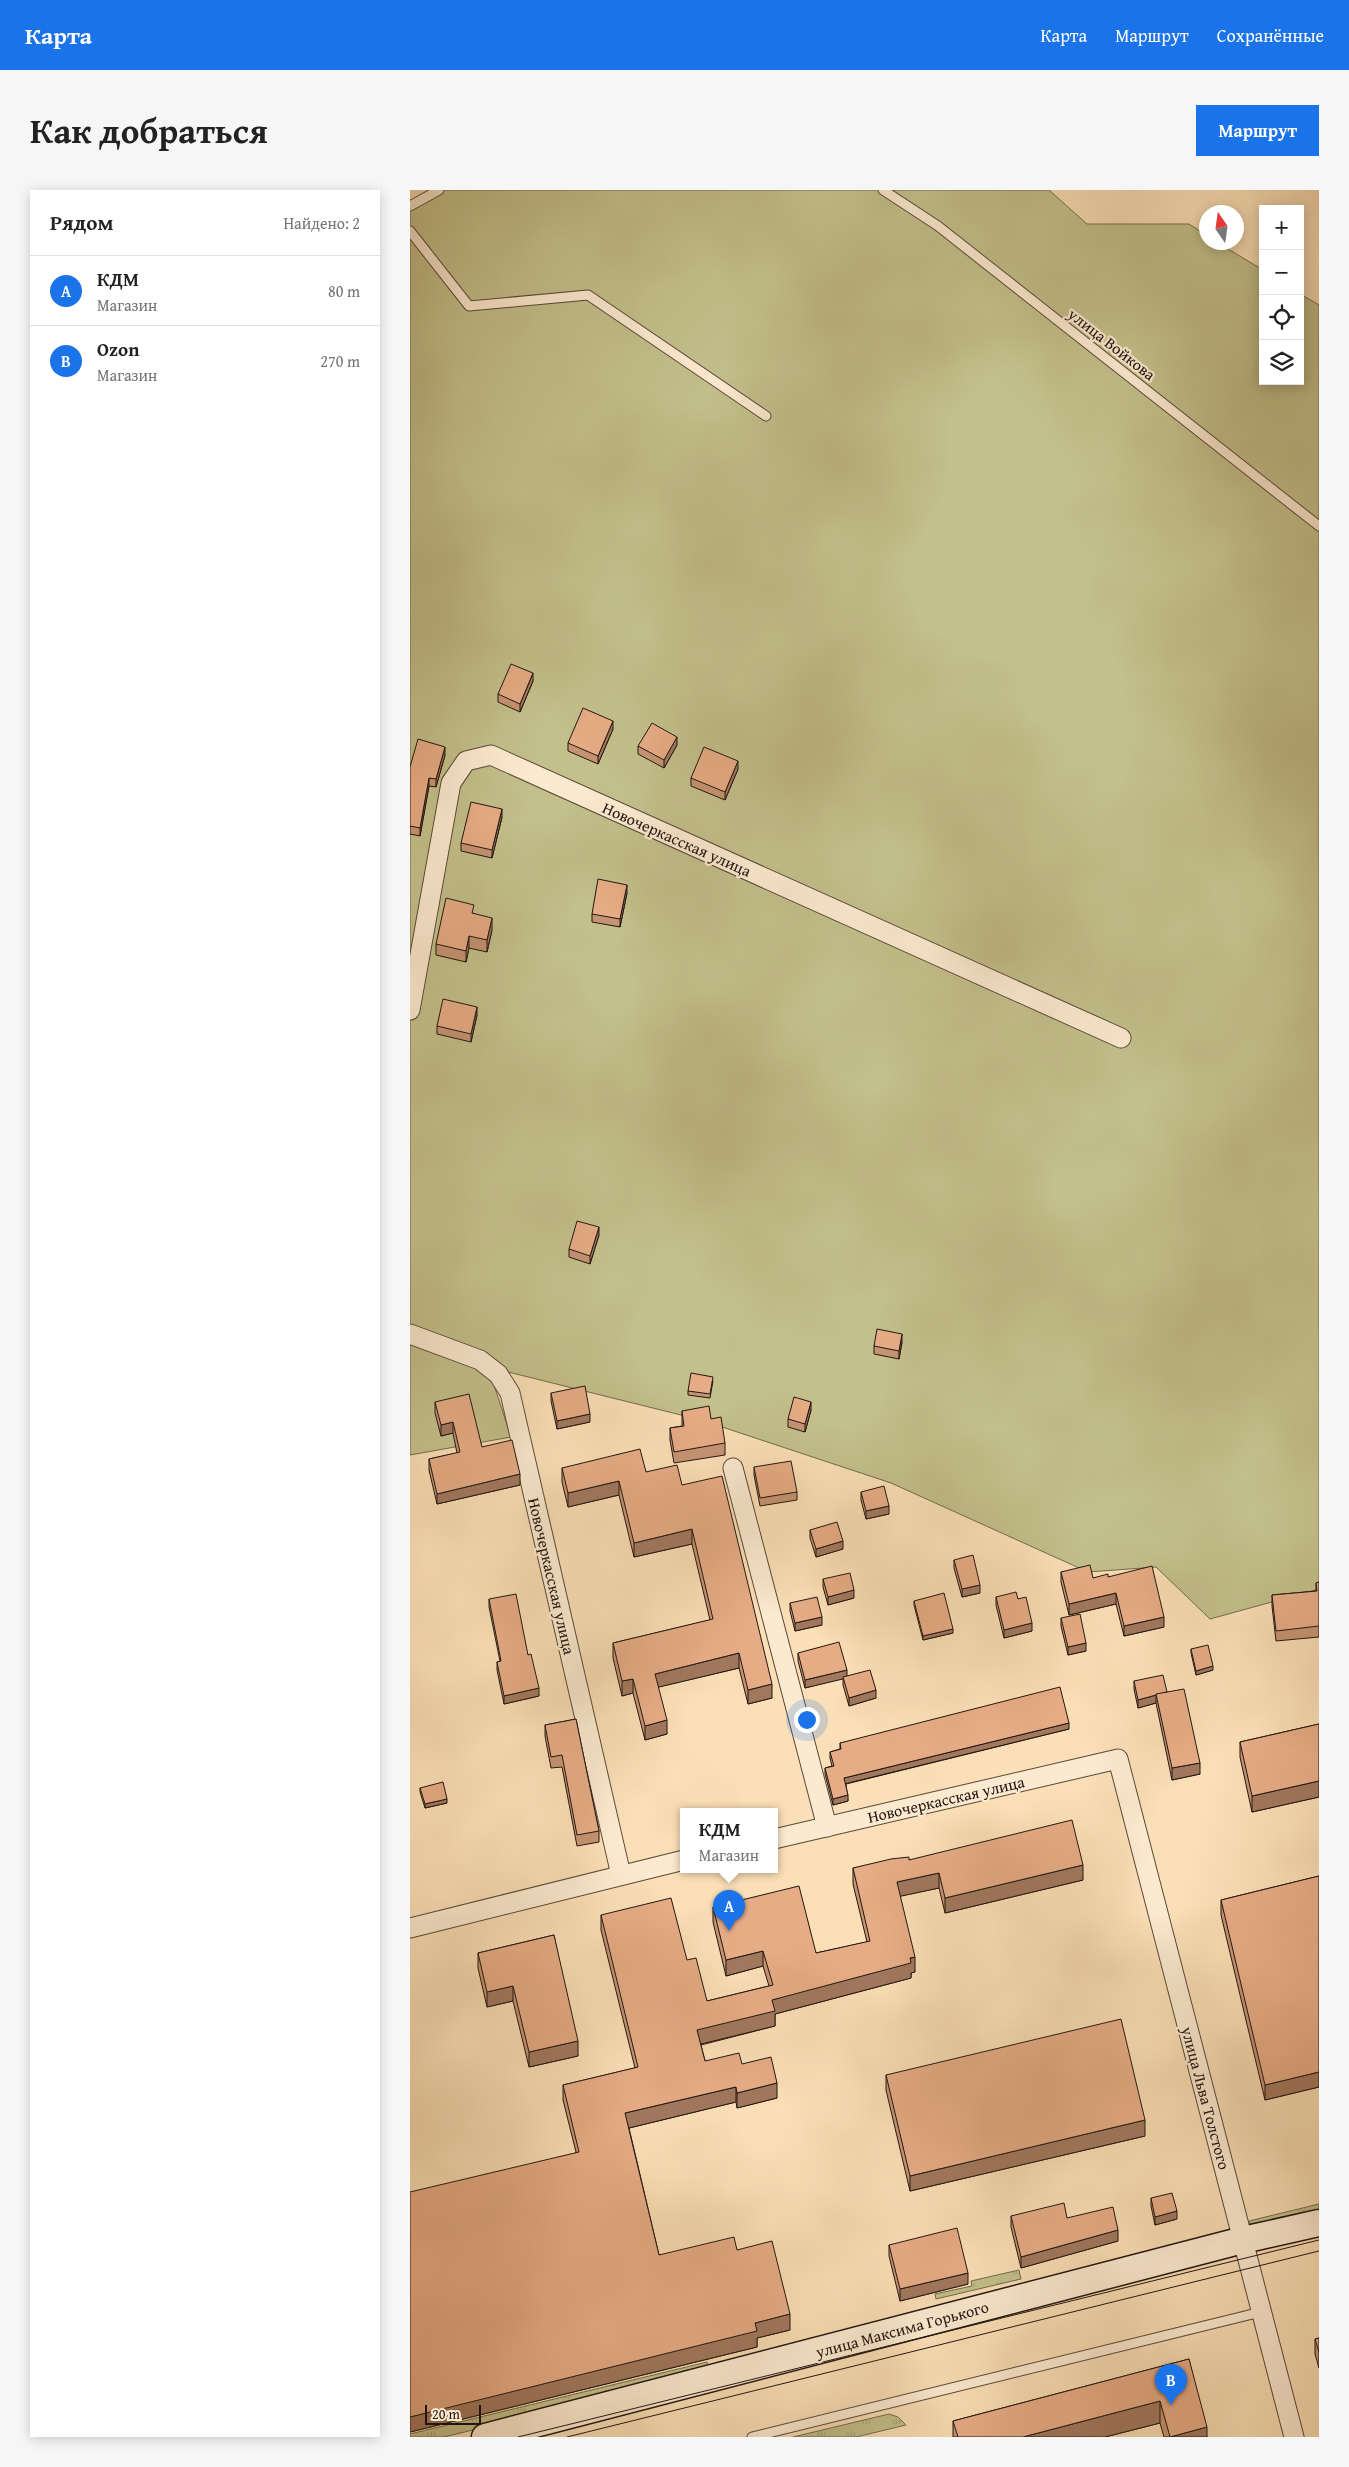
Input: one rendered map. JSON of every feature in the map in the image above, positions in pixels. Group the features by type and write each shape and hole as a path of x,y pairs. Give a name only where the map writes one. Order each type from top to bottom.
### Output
{"street":[{"name":"Новочеркасская улица","path":"410,1010 451,782 466,761 491,756 1121,1038"},
{"name":"Новочеркасская улица","path":"410,1334 480,1360 498,1374 510,1393 621,1875"},
{"path":"733,1468 827,1827"},
{"name":"Новочеркасская улица","path":"778,1838 1118,1759"},
{"name":"улица Льва Толстого","path":"1118,1759 1294,2437"},
{"path":"410,1928 680,1861"},
{"name":"улица Максима Горького","path":"485,2437 1242,2240 1319,2223"}],"lane":[{"path":"410,206 440,190"},
{"name":"улица Войкова","path":"883,190 938,226 1319,526"},
{"path":"410,231 469,306 588,295 766,416"},
{"path":"752,2437 1261,2312"}],"green space":[{"path":"442,190 1049,190 1087,224 1189,224 1199,230 1199,250 1230,250 1259,268 1259,385 1304,385 1304,296 1319,305 1319,1589 1210,1619 1156,1567 1088,1572 891,1483 701,1420 488,1367 511,1437 410,1455 410,206"},
{"path":"1319,2204 1319,2214 1252,2231 1249,2221"},
{"path":"1019,2270 1021,2279 936,2299 935,2294 972,2286 971,2281"},
{"path":"707,2362 708,2366 703,2374 444,2437 410,2437 410,2434"},
{"path":"889,2414 898,2417 906,2425 856,2437 793,2437"}],"building":[{"path":"511,664 533,673 520,704 498,694"},
{"path":"583,708 613,721 598,756 568,743"},
{"path":"652,723 677,737 664,760 638,746"},
{"path":"418,739 445,747 436,779 429,778 420,828 410,826 410,767"},
{"path":"704,747 738,761 725,792 691,778"},
{"path":"471,802 502,809 492,850 461,843"},
{"path":"598,879 627,885 620,919 592,914"},
{"path":"446,898 474,905 472,913 492,918 487,940 469,936 466,951 436,944"},
{"path":"443,999 477,1007 471,1034 437,1026"},
{"path":"577,1221 599,1227 590,1256 569,1249"},
{"path":"877,1329 902,1334 899,1351 874,1346"},
{"path":"691,1373 713,1377 710,1394 688,1391"},
{"path":"585,1386 590,1414 557,1421 551,1393"},
{"path":"469,1394 482,1447 512,1440 520,1474 437,1494 429,1459 460,1452 453,1422 441,1425 435,1402"},
{"path":"794,1397 811,1402 805,1424 788,1419"},
{"path":"709,1406 711,1419 721,1417 725,1443 674,1452 670,1428 684,1426 682,1411"},
{"path":"640,1449 646,1472 677,1465 682,1485 722,1476 772,1684 748,1690 739,1653 655,1674 667,1720 645,1726 633,1679 622,1681 613,1643 713,1619 692,1529 634,1543 619,1481 568,1493 562,1468"},
{"path":"791,1461 797,1492 760,1498 754,1467"},
{"path":"884,1486 889,1506 866,1511 861,1492"},
{"path":"837,1522 843,1541 816,1549 810,1530"},
{"path":"973,1555 980,1585 962,1589 954,1560"},
{"path":"1090,1565 1093,1578 1108,1574 1108,1577 1152,1566 1164,1617 1124,1626 1116,1593 1069,1604 1061,1572"},
{"path":"850,1573 854,1590 828,1597 823,1579"},
{"path":"1319,1582 1319,1626 1276,1631 1272,1595 1317,1591 1316,1583"},
{"path":"1016,1592 1018,1599 1026,1597 1032,1623 1004,1630 996,1597"},
{"path":"944,1593 953,1629 923,1636 914,1601"},
{"path":"516,1594 528,1655 531,1654 539,1688 504,1696 497,1662 501,1661 489,1599"},
{"path":"817,1597 822,1617 795,1623 790,1603"},
{"path":"1080,1614 1086,1643 1068,1647 1061,1618"},
{"path":"839,1642 847,1670 805,1680 798,1653"},
{"path":"1208,1645 1213,1666 1196,1671 1191,1649"},
{"path":"870,1670 876,1690 849,1698 843,1677"},
{"path":"1163,1675 1167,1692 1138,1700 1134,1681"},
{"path":"1060,1687 1069,1723 844,1778 848,1795 833,1799 825,1768 834,1766 830,1752 841,1749 840,1743"},
{"path":"1184,1689 1200,1763 1172,1768 1156,1694"},
{"path":"576,1719 599,1831 577,1835 562,1755 551,1757 545,1725"},
{"path":"1319,1724 1319,1781 1252,1796 1240,1742"},
{"path":"443,1782 447,1799 425,1804 420,1788"},
{"path":"1072,1820 1083,1865 945,1898 939,1873 897,1882 915,1957 910,1958 911,1963 772,2000 775,2011 697,2030 705,2061 739,2053 742,2064 771,2057 777,2083 737,2093 736,2087 625,2113 659,2255 734,2237 737,2250 772,2241 790,2314 755,2323 757,2331 410,2417 410,2192 579,2152 563,2085 638,2067 601,1915 671,1898 687,1960 696,1958 707,2001 773,1985 763,1951 726,1960 713,1907 799,1886 816,1953 870,1941 853,1868 891,1859 909,1857 909,1860"},
{"path":"1319,1876 1319,2072 1265,2085 1221,1900"},
{"path":"554,1935 578,2041 529,2052 513,1986 487,1992 478,1953"},
{"path":"1121,2019 1145,2120 910,2176 886,2075"},
{"path":"1172,2193 1177,2211 1155,2217 1151,2198"},
{"path":"1064,2203 1067,2218 1113,2207 1118,2230 1021,2257 1011,2216"},
{"path":"957,2228 968,2273 900,2289 889,2245"},
{"path":"1319,2338 1319,2352 1315,2339"},
{"path":"1189,2359 1207,2427 1170,2437 1160,2401 1023,2437 958,2437 953,2421"}],"tram line":[{"path":"518,2437 1319,2240"},
{"path":"567,2437 1319,2251"}],"place":[{"name":"КДМ","path":"729,1931"},
{"name":"Ozon","path":"1171,2405"}]}
